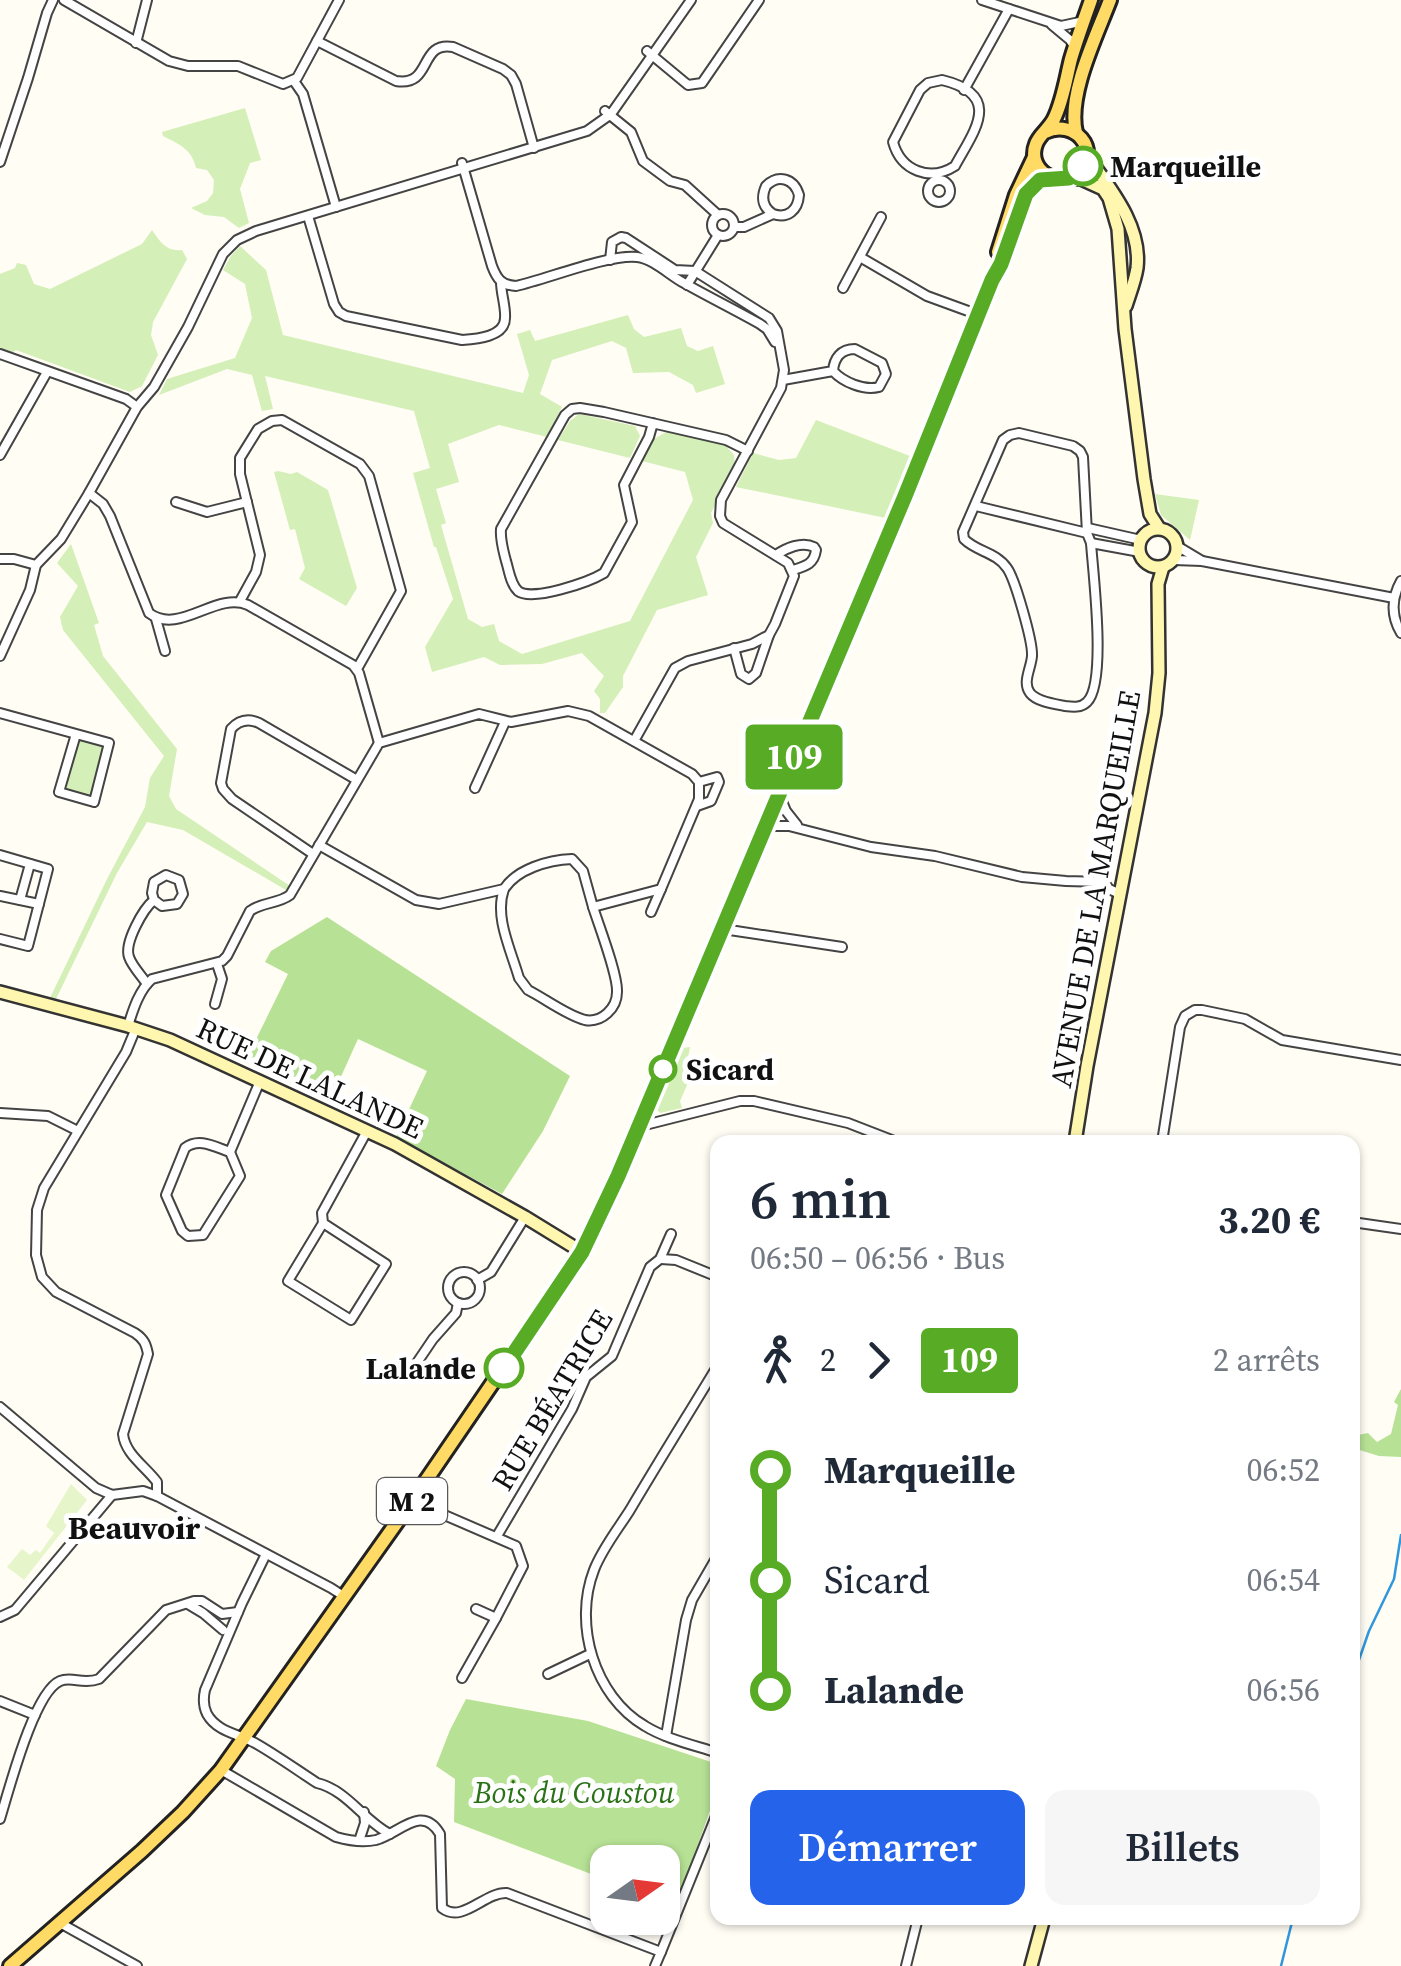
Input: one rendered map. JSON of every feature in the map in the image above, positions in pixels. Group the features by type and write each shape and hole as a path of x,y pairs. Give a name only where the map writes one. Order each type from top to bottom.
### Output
{"main road":[{"path":"1045,132 1061,127 1076,133 1084,142 1083,166 1069,178 1050,178 1039,169 1034,157 1036,143 1057,111 1091,0"},
{"path":"1076,133 1072,118 1076,92 1110,0"},
{"name":"M 2","path":"10,1966 183,1812 246,1739 582,1252 639,1126 980,315 1011,208 1034,157"},
{"name":"M 2","path":"992,280 1026,194 1040,180 1050,178"}],"street":[{"path":"0,162 53,0"},
{"path":"64,0 178,64 238,66 286,84 303,69 339,0"},
{"path":"136,43 147,0"},
{"path":"0,656 30,590 36,565 61,539 90,493 137,406 175,352 228,248 247,234 587,131 608,113 691,0"},
{"path":"649,53 688,84 702,84 759,0"},
{"path":"982,0 1061,26 1084,20"},
{"path":"964,90 1008,9"},
{"path":"1044,20 1074,47"},
{"path":"317,41 404,82 417,77 434,50 444,45 503,69 516,84 534,148"},
{"path":"294,80 303,94 336,207"},
{"path":"942,80 964,90 976,100 980,121 954,166 939,178 923,174 900,160 892,142 924,86 942,80"},
{"path":"608,113 631,132 643,161 670,181 685,185 718,216 728,215 734,220 735,227 729,235 718,235"},
{"path":"1086,154 1122,207 1135,240 1137,268 1125,310"},
{"path":"462,166 492,266 501,282 516,286 610,260 633,256 646,259 768,329 783,375"},
{"path":"1069,178 1104,189 1118,229 1150,514 1147,538"},
{"path":"735,227 772,214 785,216 796,208 800,195 788,180 778,179 766,186 762,200 772,214"},
{"path":"308,216 334,304 346,316 473,340 496,332 506,321 501,282"},
{"path":"718,216 712,225 718,235"},
{"path":"843,288 881,217"},
{"path":"687,285 718,235"},
{"path":"610,260 612,242 626,238 675,270 694,270 769,318 777,330 783,375 721,500 720,516 730,529 788,562 793,582 753,678 749,680 742,674 734,648"},
{"path":"860,256 927,296 980,315"},
{"path":"855,349 882,363 886,374 879,386 872,389 834,372 837,357 855,349"},
{"path":"0,354 137,406"},
{"path":"0,455 47,372"},
{"path":"783,375 834,372"},
{"path":"653,424 624,485 630,530 604,573 540,594 526,595 518,590 500,539 501,529 572,409 580,408 653,424 726,440 748,452"},
{"path":"240,602 260,563 240,458 258,428 282,420 366,469 401,591 356,669"},
{"path":"1010,435 1080,450 1098,658 1097,676 1086,703 1071,707 1036,699 1028,689 1030,638 1009,570 996,556 980,552 964,539 976,506 1003,440 1010,435"},
{"path":"90,493 110,516 144,603 156,619 165,652"},
{"path":"176,502 208,512 247,502"},
{"path":"976,506 1147,538"},
{"path":"1091,543 1171,533 1177,546 1202,561"},
{"name":"AVENUE DE LA MARQUEILLE","path":"1075,1135 1156,702 1158,584 1150,565 1147,538"},
{"path":"776,555 803,544 814,546 813,561 793,570"},
{"name":"AVENUE DE LA MARQUEILLE","path":"1158,584 1177,546"},
{"path":"0,559 36,565"},
{"path":"1150,565 1202,561 1394,598"},
{"path":"1401,581 1394,598 1395,620 1401,634"},
{"path":"156,619 173,620 226,602 240,602 348,661 356,669 379,743"},
{"path":"634,741 675,668 688,660 768,635"},
{"path":"157,1496 157,1482 129,1452 123,1434 148,1354 143,1338 56,1292 42,1278 36,1255 36,1210 44,1188 126,1052 135,1005 146,984 160,976 217,964 227,956 250,911 290,895 379,743 479,714 518,722 555,712 578,712 692,774 699,782 696,806 651,912"},
{"path":"0,713 109,743 94,802 59,792 76,734"},
{"path":"314,854 223,789 221,774 230,729 252,720 357,780"},
{"path":"475,788 505,722"},
{"path":"696,806 711,802 719,782 714,777 699,782"},
{"path":"778,794 792,822 800,828"},
{"path":"764,830 780,826 800,828 871,847 1055,881 1104,882 1125,872"},
{"path":"319,845 423,903 439,904 504,889"},
{"path":"0,855 48,869 28,946 0,939"},
{"path":"563,859 572,859 584,871 617,991 607,1014 582,1020 522,984 501,915 504,889 524,870 563,859"},
{"path":"20,900 30,864"},
{"path":"166,875 179,880 183,894 176,904 162,906 154,900 152,885 158,878 166,875"},
{"path":"1104,882 1120,894"},
{"path":"593,907 662,889"},
{"path":"0,896 39,904"},
{"path":"146,984 129,958 127,946 146,906 154,900"},
{"path":"722,928 842,947"},
{"path":"214,1004 222,979 217,964"},
{"name":"RUE DE LALANDE","path":"0,992 170,1040 368,1131 445,1171 582,1252"},
{"path":"1163,1135 1180,1027 1185,1016 1195,1010 1245,1019 1282,1040 1401,1060"},
{"path":"230,1152 199,1142 185,1148 166,1195 188,1236 203,1235 240,1176 230,1152 260,1082"},
{"path":"639,1126 740,1101 780,1106 881,1135"},
{"path":"0,1112 48,1116 78,1131"},
{"path":"323,1224 386,1264 351,1320 288,1281 323,1224 322,1212 368,1131"},
{"path":"477,1280 491,1272 525,1217"},
{"path":"1360,1223 1401,1229"},
{"name":"RUE BÉATRICE","path":"412,1501 497,1536 572,1409 586,1377 612,1356 650,1267 660,1259 671,1234"},
{"path":"660,1259 676,1260 710,1274"},
{"path":"464,1272 473,1275 479,1291 475,1299 458,1302 449,1294 452,1276 464,1272"},
{"path":"412,1370 456,1312 458,1302"},
{"path":"710,1377 594,1569 586,1619 590,1654 620,1704 644,1726 710,1750"},
{"path":"0,1408 96,1488 112,1495 143,1491 157,1496 344,1597"},
{"path":"143,1491 149,1472"},
{"path":"0,1617 15,1610 112,1495"},
{"path":"462,1678 523,1566 516,1546 497,1536"},
{"path":"266,1554 205,1690 205,1709 228,1732 328,1786 391,1834"},
{"path":"666,1736 686,1620 692,1600 710,1569"},
{"path":"0,1819 35,1715 51,1688 60,1681 88,1683 99,1679 166,1610 202,1601 222,1614 238,1612"},
{"path":"188,1604 222,1630"},
{"path":"476,1609 496,1618"},
{"path":"222,1614 224,1644"},
{"path":"548,1674 590,1654"},
{"path":"0,1701 35,1715"},
{"path":"221,1770 352,1842 377,1840 417,1820 431,1823 438,1828 442,1908 450,1914 459,1914 496,1893 508,1893 661,1952"},
{"path":"359,1842 364,1812"},
{"path":"655,1966 710,1831"},
{"path":"60,1924 137,1966"},
{"path":"906,1966 916,1925"},
{"path":"1032,1966 1042,1925"}],"green space":[{"path":"245,108 261,160 250,163 240,189 249,223 239,228 224,217 205,215 191,208 207,201 213,193 214,180 207,170 196,168 188,152 162,132"},
{"path":"152,230 164,245 182,250 187,259 153,322 151,335 158,355 142,386 130,392 16,350 0,361 0,274 15,268 17,263 26,265 34,284 50,289 142,244"},
{"path":"240,246 266,270 283,335 523,393 529,375 517,334 530,330 535,341 628,315 634,329 644,337 681,328 687,346 698,351 713,346 725,384 696,393 693,385 669,372 633,373 626,348 612,341 552,360 540,394 562,407 547,437 499,425 448,444 459,482 436,489 446,523 441,525 468,619 482,627 494,624 499,641 522,654 630,621 693,500 685,472 642,461 654,439 666,432 724,444 734,455 735,466 711,513 713,523 696,557 708,595 657,610 623,676 623,687 605,713 600,713 600,699 594,691 604,676 582,653 542,664 500,665 484,657 432,672 425,647 453,599 413,473 430,468 414,411 265,376 273,409 262,411 252,375 227,369 159,395 167,379 235,358 252,318 245,284 223,270"},
{"path":"579,414 635,426 640,436 630,458 558,440"},
{"path":"816,420 910,456 886,518 736,487 753,453 779,460 796,458"},
{"path":"274,472 297,472 328,490 357,588 346,606 299,579 305,568 295,529 290,530"},
{"path":"1155,494 1199,500 1190,540 1161,515"},
{"path":"71,544 99,623 94,625 103,656 177,749 169,796 176,809 290,886 286,890 183,830 147,822 117,873 56,999 50,998 145,807 150,778 164,756 63,630 60,617 78,586 57,563"},
{"path":"79,739 103,745 90,796 65,786"},
{"path":"327,917 570,1076 543,1131 502,1194 396,1137 427,1071 358,1039 329,1103 246,1060 288,974 265,962 271,951"},
{"path":"690,1047 687,1063 695,1067 680,1101 682,1108 660,1113 657,1110 683,1048"},
{"path":"1401,1389 1401,1457 1360,1450 1360,1435 1368,1433 1377,1442 1391,1434 1398,1405 1394,1402"},
{"path":"71,1484 87,1500 24,1580 7,1567 22,1549 30,1555 36,1550 40,1553 54,1533 46,1526"},
{"name":"Bois du Coustou","path":"466,1699 588,1721 710,1762 710,1811 680,1895 680,1845 590,1845 590,1874 454,1822 455,1779 436,1766"}],"waterway":[{"path":"1360,1657 1394,1579 1401,1535"},
{"path":"1281,1966 1291,1925"}],"bus line":[{"name":"109","path":"504,1368 582,1252 618,1176 905,496 1026,194 1040,180 1069,178 1083,166"}],"place":[{"name":"Marqueille","path":"1083,166"},
{"name":"Sicard","path":"663,1069"},
{"name":"Lalande","path":"504,1368"}],"district":[{"name":"Beauvoir","path":"134,1528"}]}
